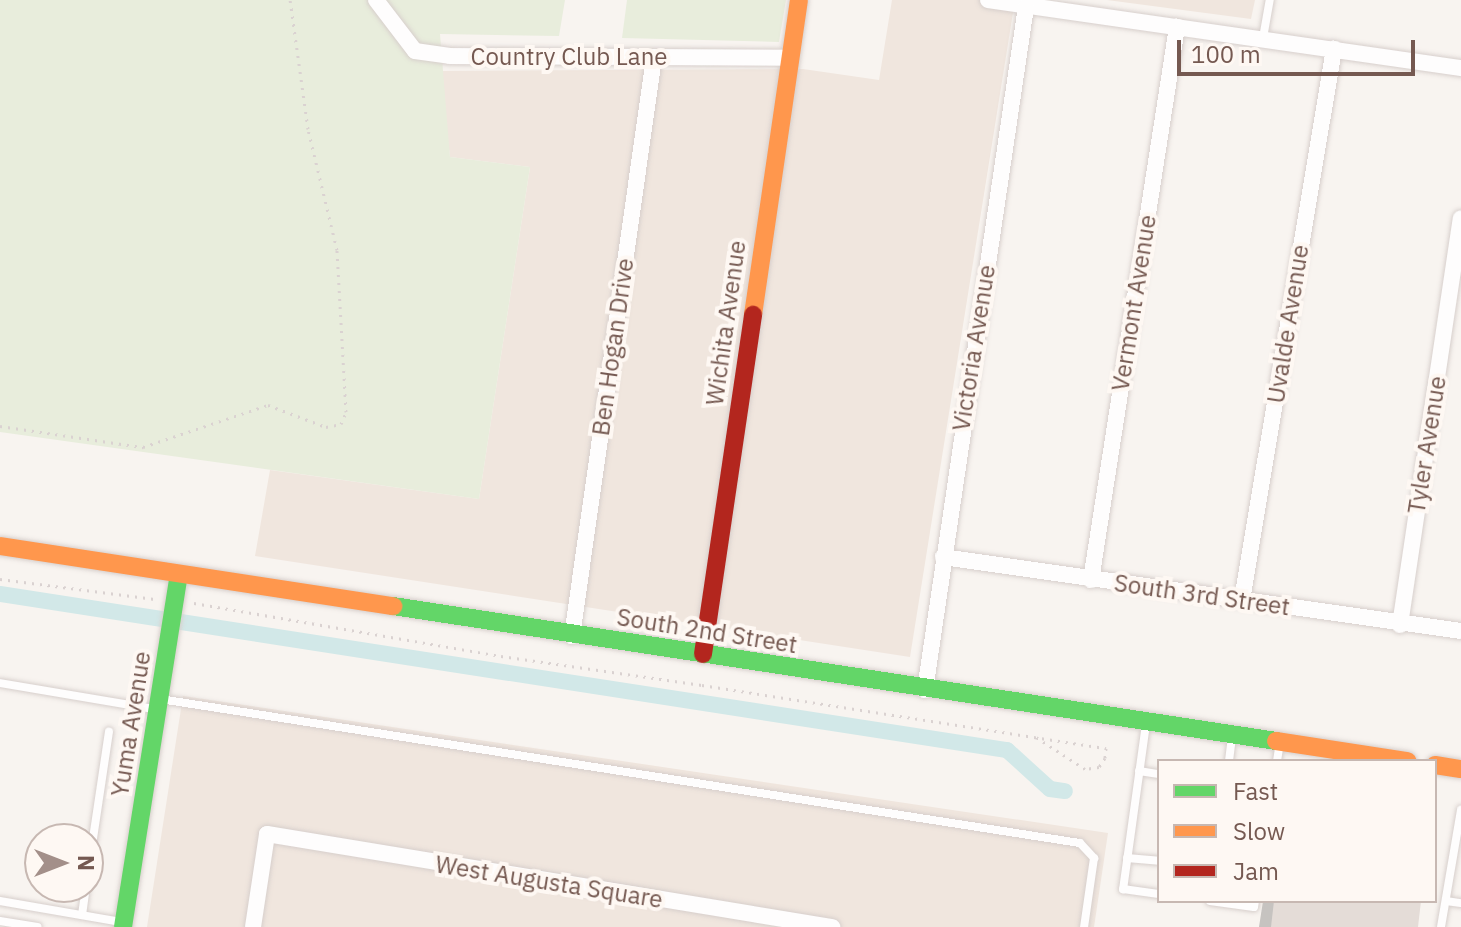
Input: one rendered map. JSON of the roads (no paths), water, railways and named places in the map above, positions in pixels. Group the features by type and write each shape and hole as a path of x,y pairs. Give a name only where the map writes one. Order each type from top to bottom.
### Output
{"main road":[{"name":"Wichita Avenue","path":"703,654 788,58 799,0"},
{"name":"South 2nd Street","path":"0,546 1232,735 1279,752 1379,759"},
{"name":"Yuma Avenue","path":"123,925 179,575"},
{"path":"1437,765 1461,769"}],"street":[{"name":"Country Club Lane","path":"376,0 415,51 654,58 788,58"},
{"path":"988,0 1461,68"},
{"name":"Victoria Avenue","path":"925,690 1026,7"},
{"name":"Vermont Avenue","path":"1091,580 1177,27"},
{"name":"Uvalde Avenue","path":"1242,600 1334,49"},
{"name":"Ben Hogan Drive","path":"572,636 654,58"},
{"name":"Tyler Avenue","path":"1400,625 1461,219"},
{"name":"South 3rd Street","path":"943,557 1400,625 1461,631"},
{"name":"West Augusta Square","path":"253,927 267,834 832,927"}],"lane":[{"path":"1263,38 1270,0"},
{"path":"0,683 159,704 1080,843 1094,858 1084,927"},
{"path":"1146,722 1123,889 1157,894"},
{"path":"95,823 109,732"},
{"path":"1229,759 1232,735"},
{"path":"1139,771 1157,774"},
{"path":"1441,927 1461,810"},
{"path":"1127,858 1157,861"},
{"path":"0,901 123,925"},
{"path":"1446,901 1461,903"},
{"path":"82,915 84,903"},
{"path":"1225,903 1254,907 1255,903"},
{"path":"0,921 38,927"}],"waterway":[{"path":"0,594 1007,750 1050,789 1065,791"}]}
